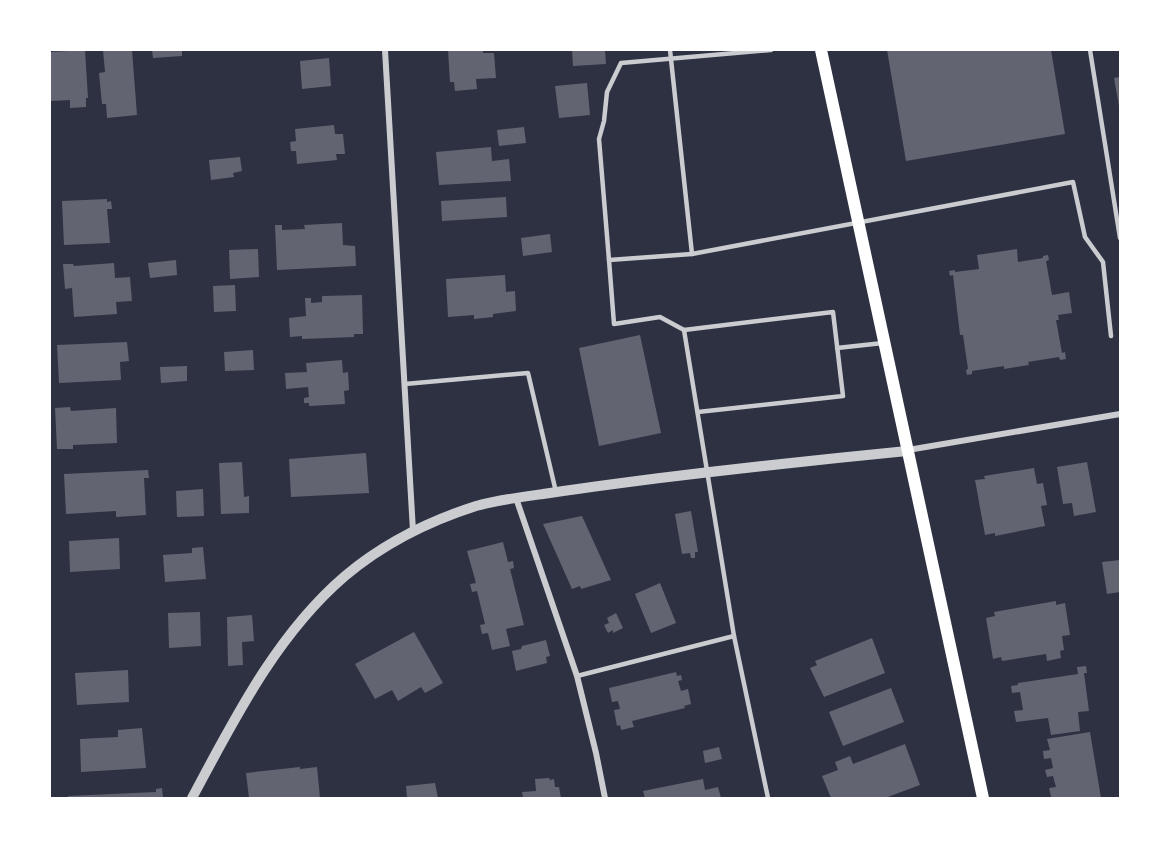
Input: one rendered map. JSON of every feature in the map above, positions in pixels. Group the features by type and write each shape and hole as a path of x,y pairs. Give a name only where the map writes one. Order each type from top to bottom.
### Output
{"main road":[{"path":"820,50 983,798"}],"street":[{"path":"385,50 413,531"},
{"path":"192,798 233,721 280,647 320,600 344,577 368,558 413,531 477,506 516,498 708,472 907,451 1120,414"},
{"path":"516,498 577,676 605,798"}],"lane":[{"path":"670,50 692,254"},
{"path":"698,412 843,396 833,312 684,330 660,317 614,324 599,139 604,121 607,92 621,63 771,50"},
{"path":"1090,50 1120,237"},
{"path":"609,260 692,254 1073,182 1085,237 1103,262 1111,336"},
{"path":"684,330 734,636 768,798"},
{"path":"837,348 883,343"},
{"path":"405,384 528,373 556,492"},
{"path":"577,676 734,636"}],"building":[{"path":"85,50 88,98 86,98 86,107 70,108 70,100 51,101 50,52"},
{"path":"103,50 132,50 137,115 107,118 106,104 102,104 99,73 105,72"},
{"path":"152,50 182,50 182,56 153,58"},
{"path":"448,50 483,50 483,53 494,53 496,78 476,79 477,89 455,91 454,82 450,82"},
{"path":"572,50 605,50 606,64 573,66"},
{"path":"887,50 1051,50 1065,134 906,161"},
{"path":"329,58 331,86 302,89 300,61"},
{"path":"1120,77 1120,106 1119,106 1114,78"},
{"path":"587,83 590,115 559,118 555,86"},
{"path":"334,125 335,134 343,134 345,154 336,154 337,160 297,164 296,151 291,151 290,142 296,141 295,129"},
{"path":"524,127 526,143 499,146 497,130"},
{"path":"491,147 492,161 509,159 511,181 439,185 436,152"},
{"path":"240,157 242,171 233,173 234,177 211,180 209,160"},
{"path":"506,197 507,217 442,221 441,201"},
{"path":"107,199 107,202 111,201 112,209 107,209 110,243 64,245 62,201"},
{"path":"342,223 343,245 355,246 356,266 277,270 275,225 282,225 282,230 305,229 304,225"},
{"path":"550,234 552,252 523,256 521,238"},
{"path":"258,249 259,277 230,279 229,250"},
{"path":"1017,249 1018,262 1048,255 1049,260 1046,261 1052,295 1069,292 1072,313 1058,315 1059,320 1056,320 1062,353 1065,352 1066,359 1060,360 1059,357 1028,362 1029,365 972,371 972,374 967,375 966,370 968,369 963,335 960,335 953,275 950,276 949,271 979,269 977,255"},
{"path":"176,260 177,275 150,278 148,263"},
{"path":"114,263 115,278 130,277 132,301 116,302 117,314 74,317 72,288 65,289 63,264 74,266"},
{"path":"505,275 506,292 515,291 516,311 474,319 474,315 448,317 446,279"},
{"path":"235,285 236,311 214,312 213,286"},
{"path":"362,295 363,334 354,334 354,337 302,339 302,336 290,337 289,318 306,316 305,298 311,298 311,303 322,302 322,296"},
{"path":"640,335 661,433 599,446 579,348"},
{"path":"127,342 129,361 120,362 121,380 59,383 57,345"},
{"path":"253,350 254,370 225,371 224,352"},
{"path":"342,360 343,373 348,372 349,390 344,391 345,404 309,406 309,403 304,403 304,398 309,397 308,387 286,389 285,373 307,372 306,363"},
{"path":"187,366 187,381 161,383 160,367"},
{"path":"70,407 71,411 116,408 117,443 73,445 73,449 57,449 55,408"},
{"path":"366,453 369,493 291,497 289,459"},
{"path":"242,462 244,497 249,496 249,513 221,514 219,463"},
{"path":"1087,462 1096,512 1074,516 1072,503 1063,504 1057,467"},
{"path":"1034,468 1037,484 1043,483 1047,505 1041,506 1045,526 995,536 995,533 985,535 975,480 985,479 984,476"},
{"path":"148,470 149,478 144,478 146,515 116,517 116,511 66,514 64,474"},
{"path":"203,489 204,516 177,517 176,491"},
{"path":"691,511 698,552 695,552 695,558 691,558 690,553 682,554 675,514"},
{"path":"582,516 611,580 581,589 580,586 572,589 543,524"},
{"path":"119,538 120,569 70,572 69,541"},
{"path":"503,542 508,562 513,561 514,568 510,569 524,625 506,629 510,646 492,650 488,633 482,634 480,625 485,624 477,591 472,592 470,584 476,583 467,551"},
{"path":"203,547 206,579 165,582 163,555 192,553 192,548"},
{"path":"1120,560 1120,592 1107,594 1102,562"},
{"path":"660,583 676,623 651,633 635,594"},
{"path":"1056,601 1056,605 1065,603 1070,635 1062,636 1064,650 1060,651 1061,658 1047,661 1046,654 1002,661 1001,657 993,659 986,618 995,616 994,612"},
{"path":"200,612 201,646 169,648 168,613"},
{"path":"616,613 623,628 608,633 604,625 609,623 607,618"},
{"path":"252,615 254,641 242,642 243,665 228,666 227,617"},
{"path":"414,632 443,683 425,693 421,687 398,701 392,690 375,699 355,664"},
{"path":"872,638 885,673 824,697 810,668 817,665 815,661"},
{"path":"546,640 550,656 546,657 547,663 516,671 512,651"},
{"path":"1086,666 1087,673 1084,673 1089,711 1078,712 1080,731 1051,735 1048,718 1016,722 1014,711 1023,710 1020,692 1012,693 1011,686 1078,674 1077,667"},
{"path":"128,670 129,702 77,705 75,673"},
{"path":"676,672 677,676 681,675 682,680 678,681 681,691 688,689 691,704 684,706 685,708 632,721 634,727 621,730 620,725 617,726 614,710 620,709 618,701 612,702 609,688"},
{"path":"891,688 904,722 843,746 829,712"},
{"path":"142,728 146,768 81,772 80,739 118,737 118,730"},
{"path":"1090,732 1101,798 1051,797 1049,788 1056,787 1053,776 1047,777 1045,770 1053,768 1051,758 1044,759 1043,751 1050,750 1047,739"},
{"path":"905,744 920,785 885,798 831,798 822,776 838,770 835,762 850,756 853,764"},
{"path":"719,747 722,759 705,763 703,751"},
{"path":"300,767 300,769 317,767 320,798 249,798 246,773"},
{"path":"535,779 554,779 555,787 559,787 561,798 523,798 522,792 536,791"},
{"path":"703,779 705,790 718,787 721,798 645,798 643,791"},
{"path":"435,783 438,798 407,798 406,786"},
{"path":"162,788 163,798 68,798 68,796 156,792 156,789"}]}
